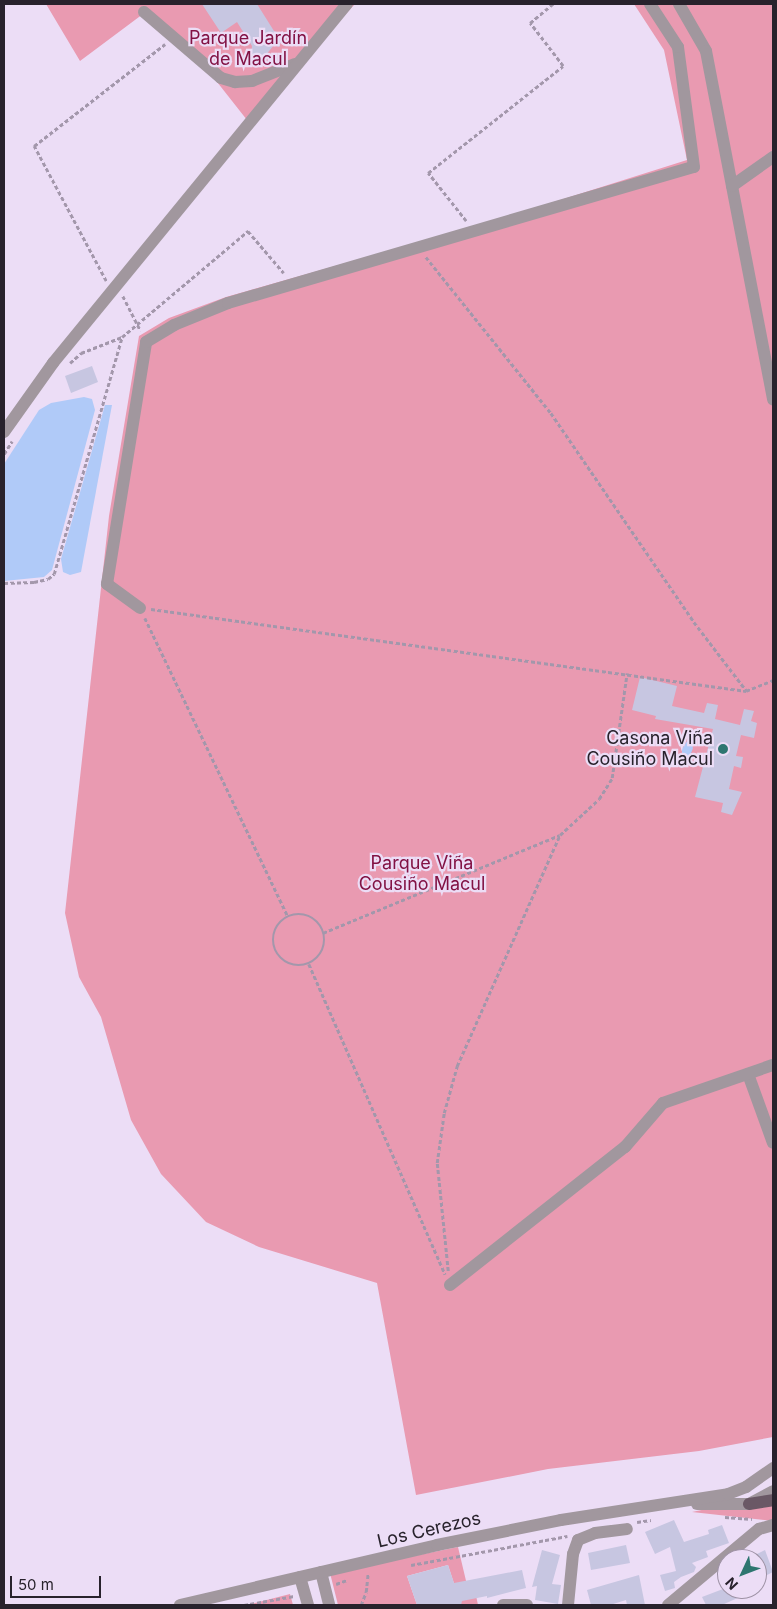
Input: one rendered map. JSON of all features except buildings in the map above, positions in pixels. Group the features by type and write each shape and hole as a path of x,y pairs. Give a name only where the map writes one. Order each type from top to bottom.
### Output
{"main road":[{"path":"749,1504 773,1500"}],"street":[{"path":"8,436 52,363 347,4"},
{"path":"140,608 106,584 146,342 174,325 228,303 694,167 678,47 650,4"},
{"path":"679,4 706,51 773,400"},
{"path":"144,12 222,78 235,82 252,81 298,63"},
{"path":"732,186 773,158"},
{"path":"450,1285 625,1147 663,1103 773,1065"},
{"path":"748,1074 773,1142"},
{"name":"Los Cerezos","path":"688,1502 736,1491 773,1468"},
{"path":"749,1504 773,1491"},
{"name":"Los Cerezos","path":"180,1605 321,1572 561,1520 648,1505 688,1502 749,1504"},
{"path":"668,1605 759,1529 773,1525"},
{"path":"568,1605 573,1554 578,1540 595,1533 627,1529"},
{"path":"321,1572 328,1605"},
{"path":"300,1577 307,1601"},
{"path":"503,1605 527,1605"}],"path":[{"path":"474,231 428,173 563,66 530,22 554,4"},
{"path":"146,342 117,284 107,283 34,146 173,37"},
{"path":"68,365 81,354 122,337 248,231 293,284"},
{"path":"418,248 551,413 694,622 746,691"},
{"path":"4,583 34,582 48,579 54,574 122,337"},
{"path":"4,454 8,436"},
{"path":"140,608 626,673 746,691 773,680"},
{"path":"140,608 288,917"},
{"path":"323,933 560,835 599,799 612,778 626,673"},
{"path":"450,1285 438,1189 444,1113 469,1036 560,835"},
{"path":"305,915 313,919 323,933 323,948 309,964 291,965 277,955 274,947 275,929 288,917 305,915"},
{"path":"309,964 450,1285"},
{"path":"360,1574 368,1572 366,1592 360,1605"},
{"path":"333,1592 334,1584 353,1578"},
{"path":"244,1605 288,1596 307,1601"}],"green space":[{"name":"Parque Jardín de Macul","path":"46,4 355,4 247,120 184,40 143,14 80,61"},
{"name":"Parque Viña Cousiño Macul","path":"634,4 773,4 773,1437 699,1451 548,1469 416,1495 377,1283 259,1247 206,1222 161,1174 131,1120 101,1017 79,977 65,913 109,516 139,336 169,318 226,297 494,221 687,160 664,50"},
{"path":"773,1495 773,1521 692,1512"},
{"path":"458,1547 467,1585 474,1586 478,1605 461,1605 448,1565 407,1576 417,1605 338,1605 330,1573"},
{"path":"290,1594 293,1605 247,1605"}],"water":[{"path":"84,397 92,399 95,410 52,570 44,577 4,581 4,464 39,410 51,403"},
{"path":"105,405 112,405 81,572 70,575 63,572 61,559"},
{"path":"689,738 693,748 687,764 682,757 682,749"}],"place":[{"name":"Casona Viña Cousiño Macul","path":"723,749"}]}
